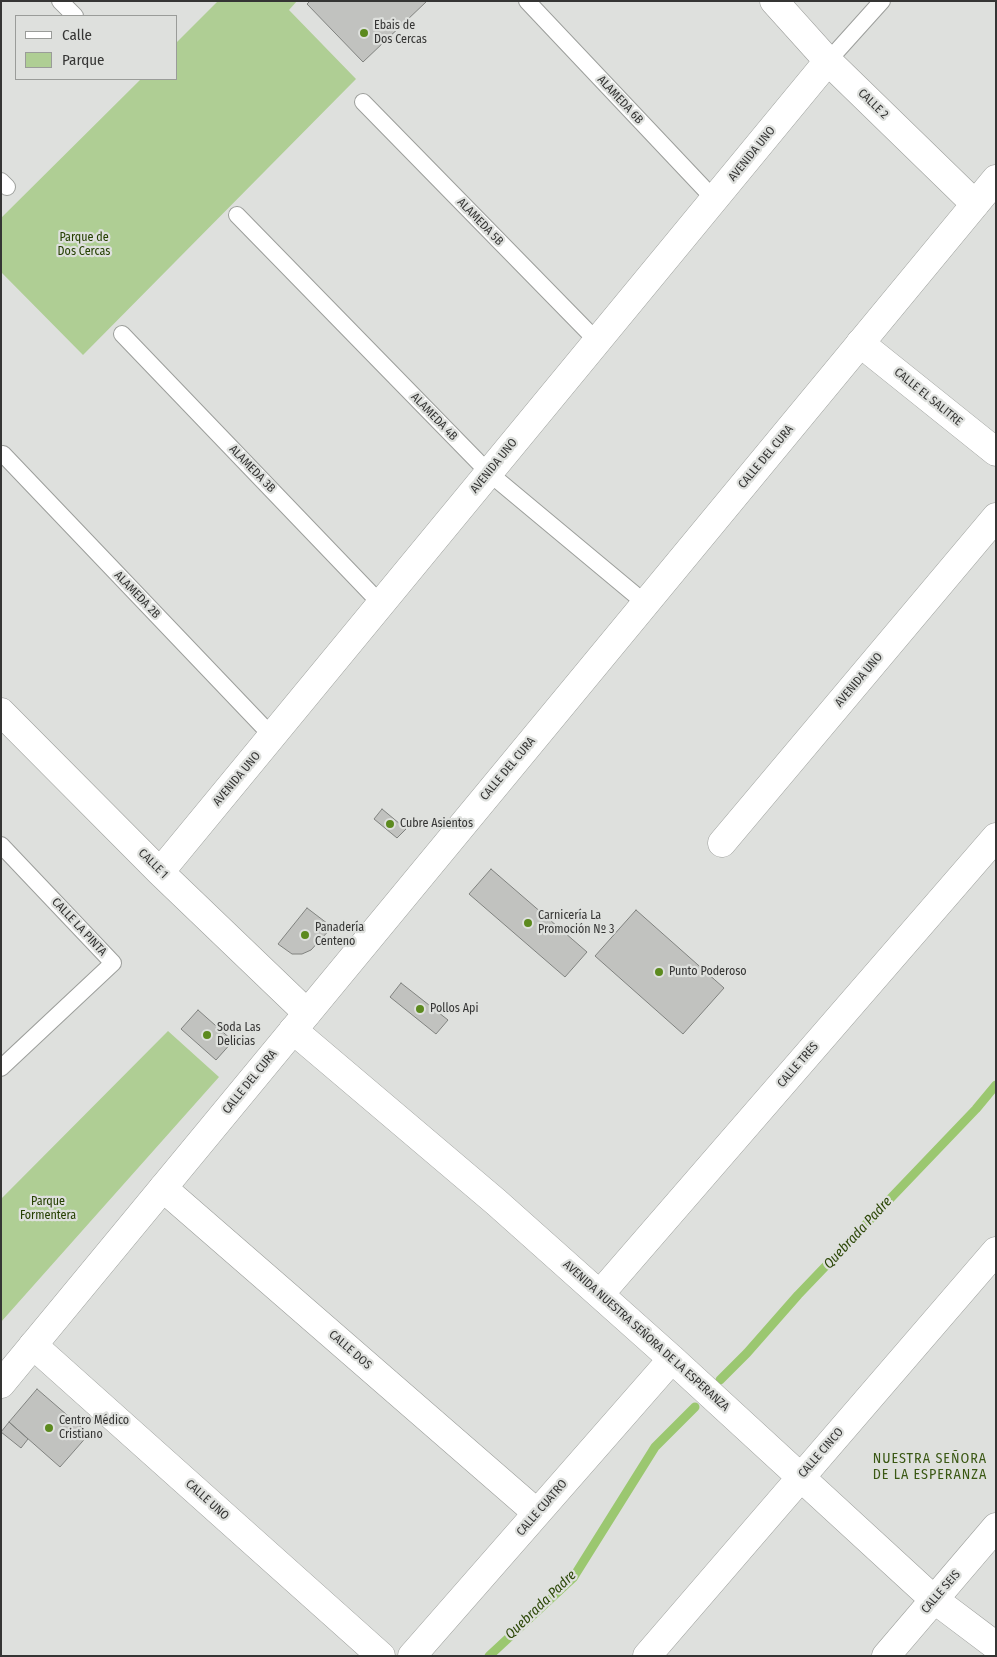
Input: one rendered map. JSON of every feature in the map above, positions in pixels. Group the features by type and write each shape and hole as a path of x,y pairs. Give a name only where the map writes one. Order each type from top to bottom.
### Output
{"street":[{"name":"CALLE 2","path":"774,1 828,61 975,204"},
{"name":"AVENIDA UNO","path":"160,872 828,61"},
{"name":"CALLE DEL CURA","path":"1,1384 996,179"},
{"name":"CALLE EL SALITRE","path":"860,342 996,452"},
{"name":"AVENIDA UNO","path":"722,843 996,517"},
{"name":"CALLE 1","path":"1,712 160,872 300,1022"},
{"name":"CALLE TRES","path":"600,1294 996,837"},
{"name":"AVENIDA NUESTRA SEÑORA DE LA ESPERANZA","path":"300,1022 934,1599 996,1646"},
{"name":"CALLE DOS","path":"163,1188 537,1513"},
{"name":"CALLE CINCO","path":"647,1656 996,1252"},
{"name":"CALLE UNO","path":"34,1344 381,1656"},
{"name":"CALLE CUATRO","path":"412,1656 672,1359"},
{"name":"CALLE SEIS","path":"886,1656 996,1527"}],"lane":[{"path":"60,1 74,15"},
{"name":"ALAMEDA 6B","path":"526,1 714,200"},
{"path":"828,61 882,1"},
{"name":"ALAMEDA 5B","path":"363,102 597,341"},
{"name":"ALAMEDA 4B","path":"237,215 489,473 645,604"},
{"name":"ALAMEDA 3B","path":"122,334 381,604"},
{"name":"ALAMEDA 2B","path":"3,454 272,736"},
{"name":"CALLE LA PINTA","path":"1,845 113,963 1,1068"}],"green space":[{"name":"Parque de Dos Cercas","path":"218,1 297,1 289,10 356,79 83,355 1,272 1,218 140,80 178,80 178,41"},
{"name":"Parque Formentera","path":"168,1031 219,1077 1,1322 1,1199"}],"building":[{"name":"Ebais de Dos Cercas","path":"310,1 427,1 363,62 307,4"},
{"name":"Cubre Asientos","path":"382,809 406,829 397,838 374,819"},
{"name":"Carnicería La Promoción Nº 3","path":"491,869 587,952 565,977 469,894"},
{"name":"Panadería Centeno","path":"307,908 332,927 311,950 302,954 292,954 278,944"},
{"name":"Punto Poderoso","path":"636,910 724,988 683,1034 595,956"},
{"name":"Pollos Api","path":"401,983 448,1020 436,1034 390,997"},
{"name":"Soda Las Delicias","path":"198,1010 233,1041 216,1060 181,1029"},
{"name":"Centro Médico Cristiano","path":"37,1389 89,1434 60,1467 9,1422"},
{"path":"9,1422 28,1439 21,1448 1,1432"}],"waterway":[{"name":"Quebrada Padre","path":"720,1380 747,1353 798,1295 976,1109 996,1085"},
{"name":"Quebrada Padre","path":"489,1656 573,1578 655,1447 695,1407"}],"place":[{"name":"Ebais de Dos Cercas","path":"364,33"},
{"name":"Cubre Asientos","path":"390,824"},
{"name":"Carnicería La Promoción Nº 3","path":"528,923"},
{"name":"Panadería Centeno","path":"305,935"},
{"name":"Punto Poderoso","path":"659,972"},
{"name":"Pollos Api","path":"420,1009"},
{"name":"Soda Las Delicias","path":"207,1035"},
{"name":"Centro Médico Cristiano","path":"49,1428"}],"district":[{"name":"NUESTRA SEÑORA DE LA ESPERANZA","path":"930,1468"}]}
